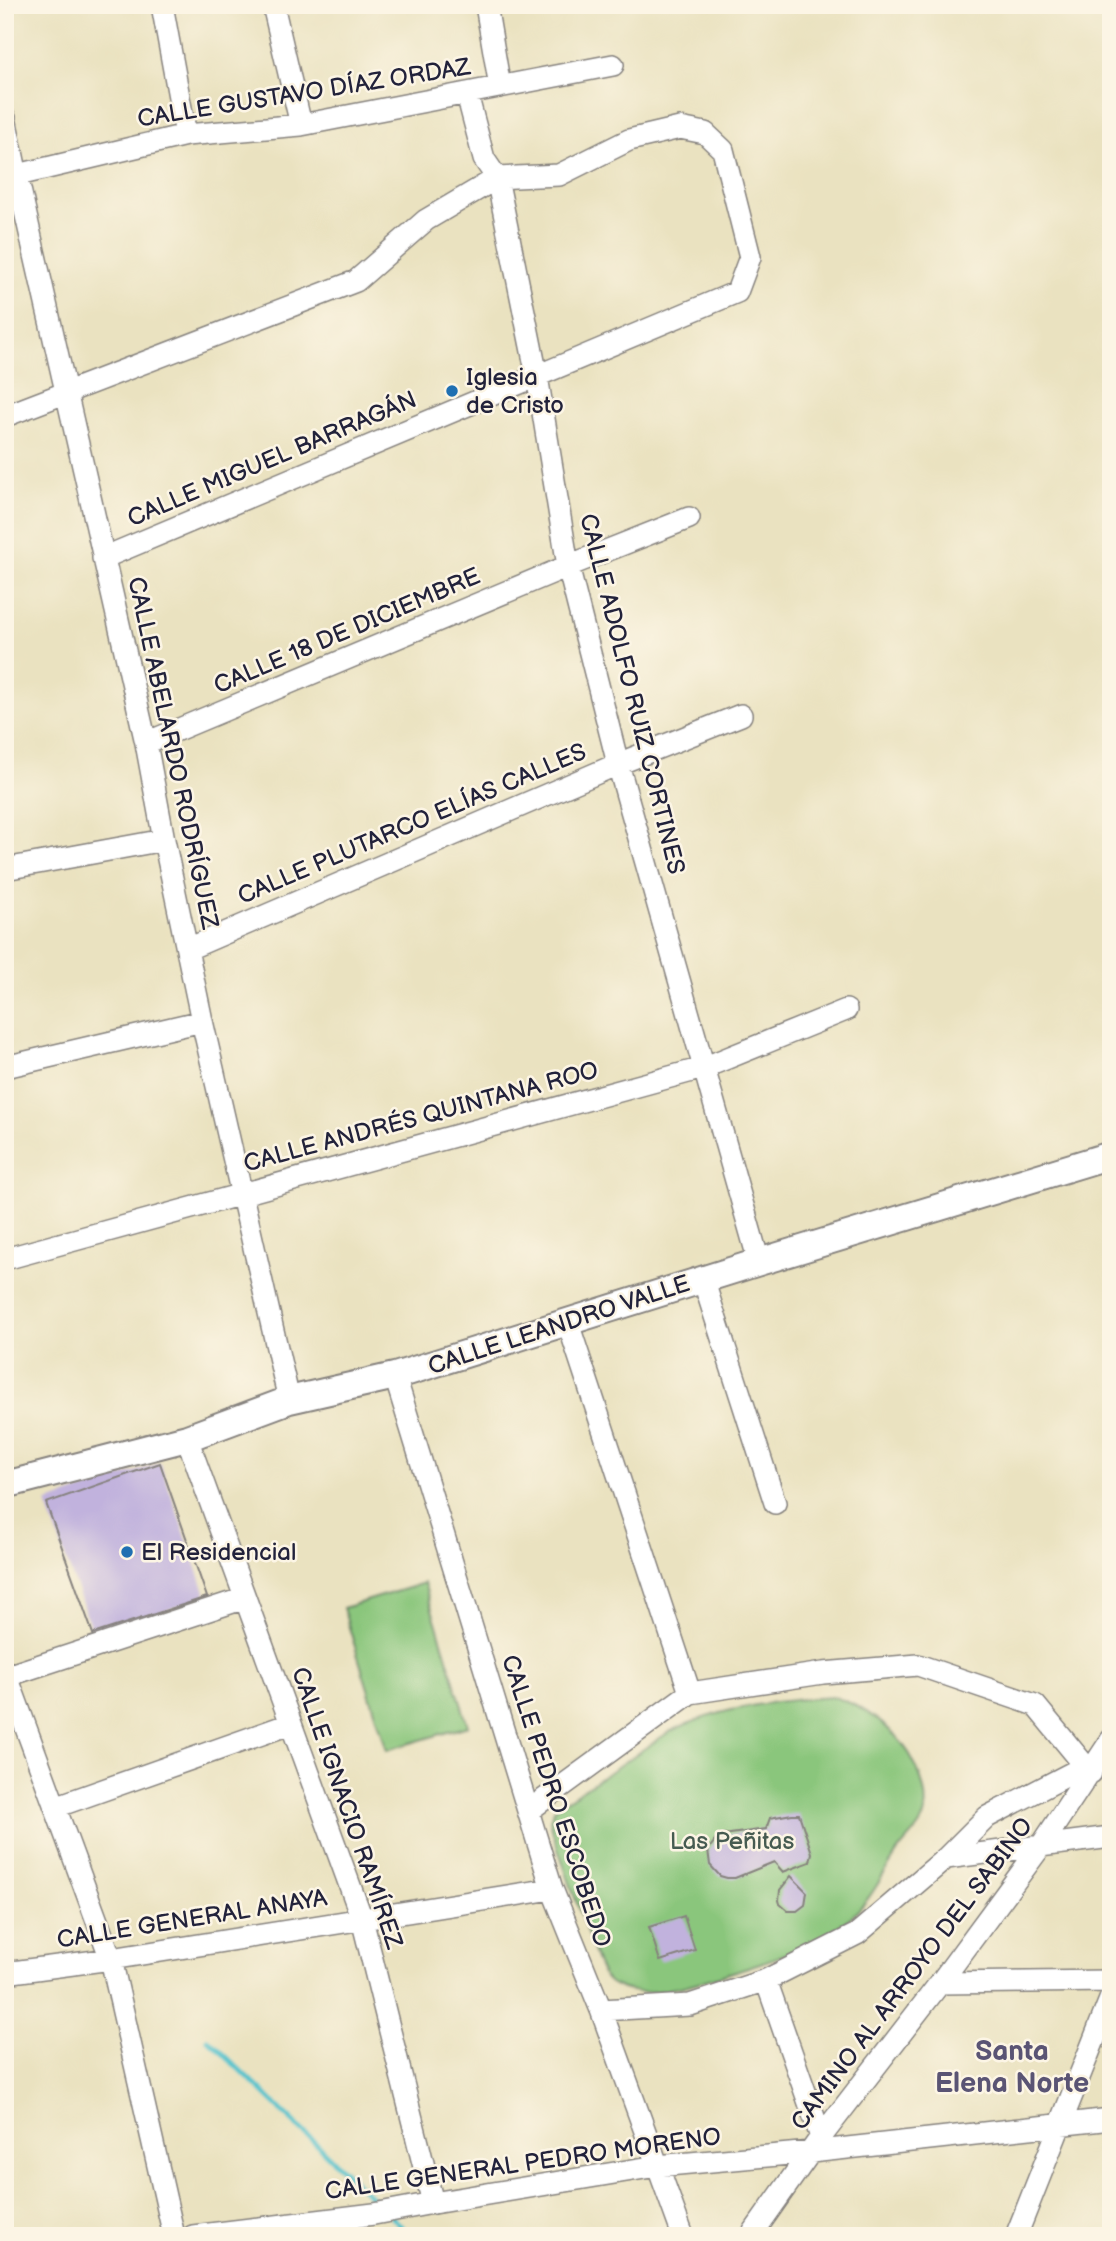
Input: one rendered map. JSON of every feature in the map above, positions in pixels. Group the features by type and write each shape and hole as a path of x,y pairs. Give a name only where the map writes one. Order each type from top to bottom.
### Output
{"street":[{"path":"162,5 186,135"},
{"path":"273,5 301,125"},
{"path":"486,5 499,87"},
{"name":"CALLE GUSTAVO DÍAZ ORDAZ","path":"11,177 186,135 301,125 613,65"},
{"name":"CALLE ADOLFO RUIZ CORTINES","path":"467,94 484,159 497,178 537,376 568,566 618,764 759,1262"},
{"name":"CALLE ABELARDO RODRÍGUEZ","path":"5,118 11,177 66,392 146,743 202,1021 289,1399"},
{"name":"CALLE MIGUEL BARRAGÁN","path":"103,558 737,292 750,257 723,150 705,133 680,128 629,139 559,175 497,178"},
{"path":"5,416 356,281 426,220 497,178"},
{"name":"CALLE 18 DE DICIEMBRE","path":"146,743 689,518"},
{"name":"CALLE PLUTARCO ELÍAS CALLES","path":"188,949 618,764 741,715"},
{"path":"5,869 164,840"},
{"name":"CALLE ANDRÉS QUINTANA ROO","path":"5,1259 703,1068 846,1010"},
{"path":"5,1067 202,1021"},
{"name":"CALLE LEANDRO VALLE","path":"5,1485 187,1438 289,1399 395,1376 1111,1155"},
{"path":"704,1279 775,1503"},
{"path":"568,1323 690,1693"},
{"name":"CALLE PEDRO ESCOBEDO","path":"395,1376 552,1889 601,2010 683,2236"},
{"name":"CALLE IGNACIO RAMÍREZ","path":"187,1438 362,1919 433,2203"},
{"path":"174,2236 111,1959 6,1674 245,1598"},
{"path":"528,1811 690,1693 823,1673 918,1665 1035,1704 1088,1769 987,1817 946,1858 857,1934 766,1980 690,2005 601,2010"},
{"path":"55,1807 290,1724"},
{"name":"CAMINO AL ARROYO DEL SABINO","path":"751,2236 816,2144 1041,1846 1088,1769 1111,1740"},
{"path":"946,1858 1111,1837"},
{"name":"CALLE GENERAL ANAYA","path":"5,1973 111,1959 552,1889"},
{"path":"766,1980 816,2144"},
{"path":"940,1983 1111,1981"},
{"path":"1016,2236 1111,1997"},
{"name":"CALLE GENERAL PEDRO MORENO","path":"193,2236 406,2210 433,2203 657,2166 816,2144 1111,2119"}],"green space":[{"path":"424,1583 468,1726 387,1750 343,1608"},
{"name":"Las Peñitas","path":"834,1697 866,1712 886,1726 913,1760 925,1794 925,1811 921,1824 897,1853 868,1898 854,1914 832,1931 786,1954 753,1965 693,1984 656,1991 632,1991 609,1982 597,1962 553,1834 550,1819 554,1809 669,1732 688,1723 749,1706"}],"building":[{"name":"El Residencial","path":"160,1463 207,1597 93,1634 46,1503"},
{"path":"799,1814 812,1853 810,1862 783,1872 774,1862 735,1878 720,1876 710,1865 708,1850 717,1838 766,1829 770,1818"},
{"path":"791,1876 807,1892 805,1905 797,1911 788,1911 779,1900 780,1890"},
{"path":"684,1916 695,1950 660,1961 649,1927"}],"waterway":[{"path":"208,2039 381,2207"},
{"path":"391,2216 411,2236"}],"place":[{"name":"Iglesia de Cristo","path":"452,391"},
{"name":"El Residencial","path":"127,1552"}],"district":[{"name":"Santa Elena Norte","path":"1012,2067"}]}
